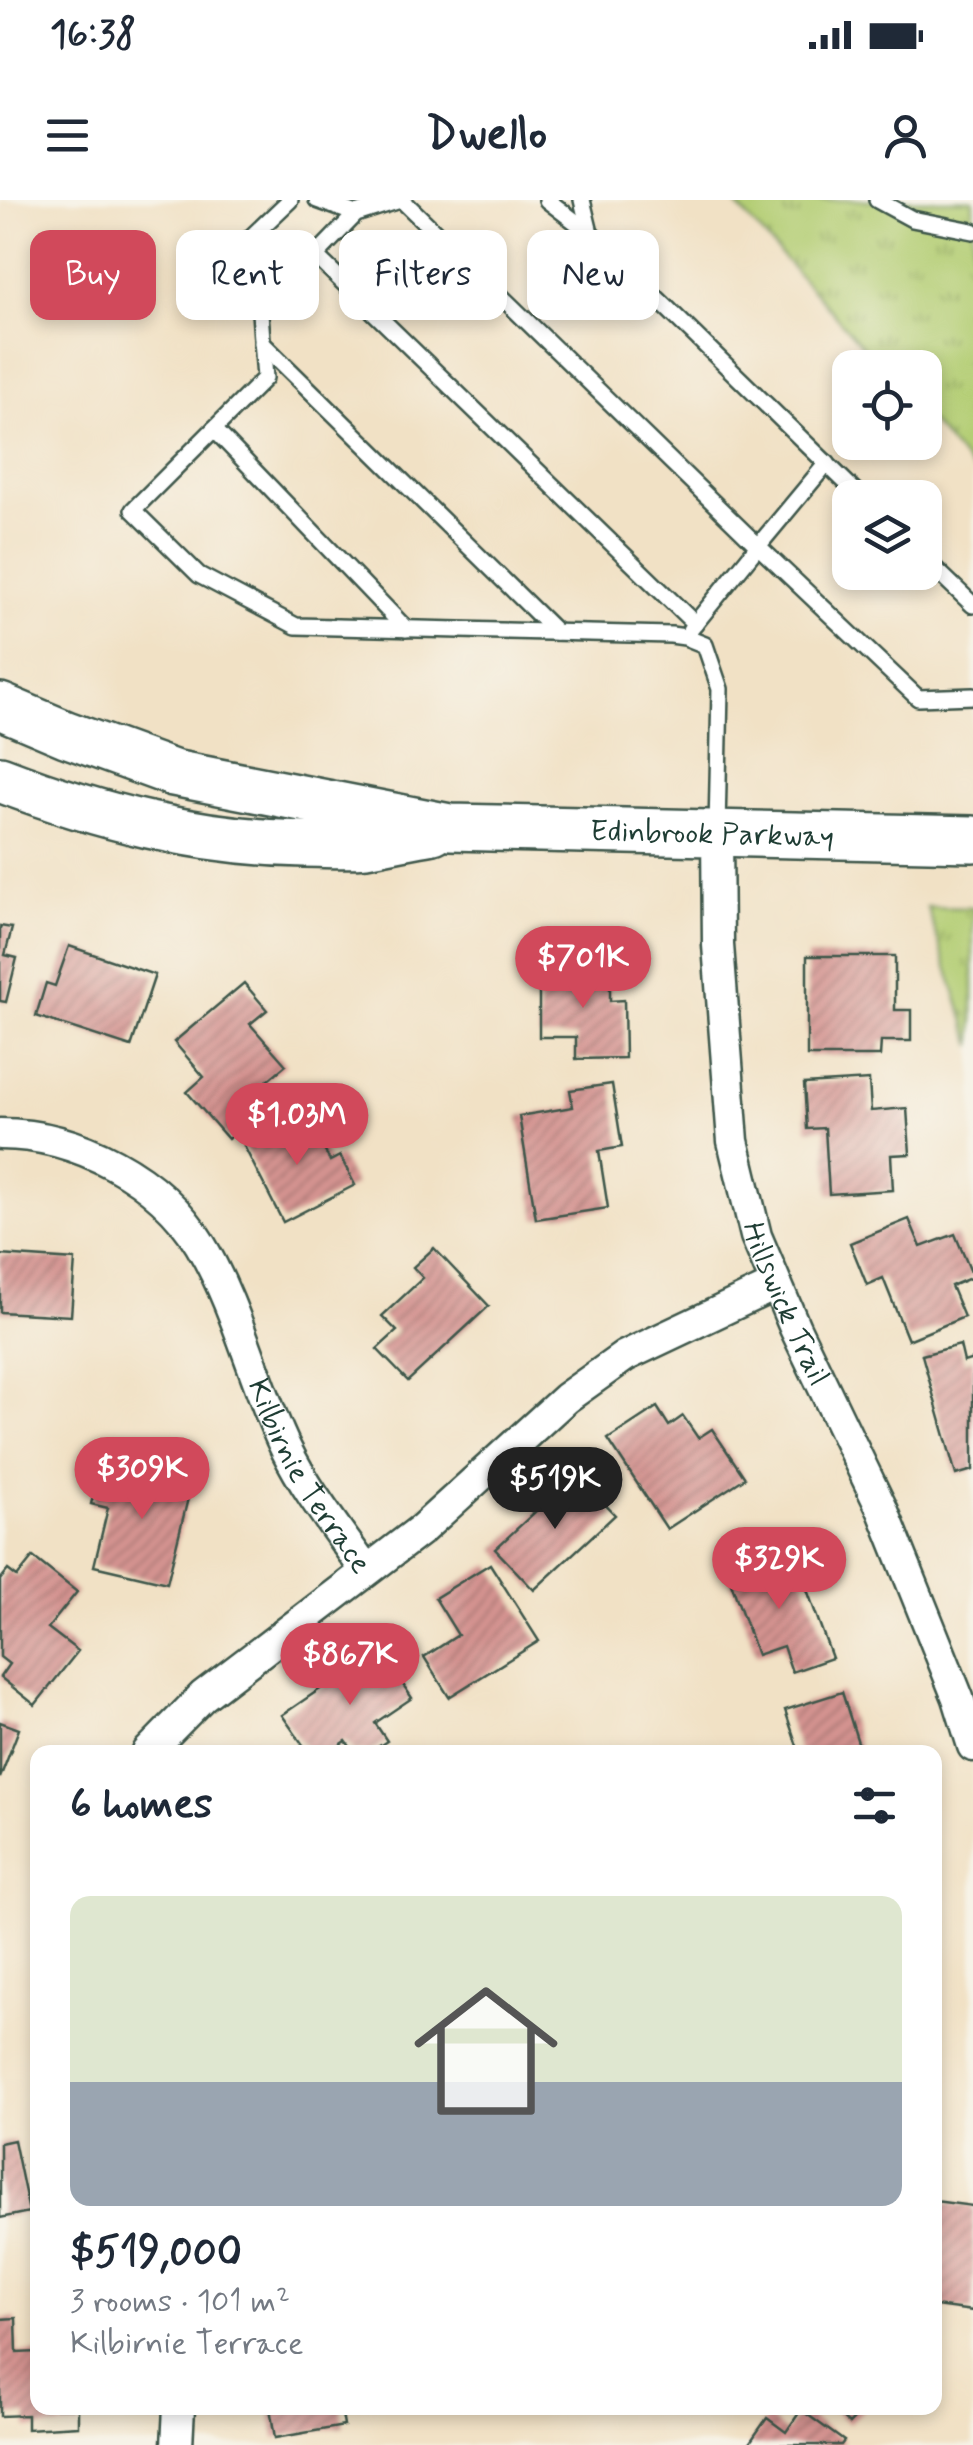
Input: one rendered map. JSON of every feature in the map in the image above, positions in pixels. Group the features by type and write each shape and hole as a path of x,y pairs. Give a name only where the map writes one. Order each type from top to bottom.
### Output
{"street":[{"name":"Edinbrook Parkway","path":"0,706 173,773 450,827 973,839"},
{"name":"Edinbrook Parkway","path":"0,779 56,801 138,825 258,843 362,844 450,827"},
{"name":"Hillswick Trail","path":"717,834 718,946 733,1141 756,1236 883,1511 958,1698 973,1746"},
{"name":"Kilbirnie Terrace","path":"0,1134 68,1146 121,1166 163,1202 199,1243 229,1305 288,1453 366,1571 468,1490 566,1398 625,1356 775,1284"},
{"path":"155,1745 203,1696 366,1571"},
{"path":"177,2445 179,2415"}],"lane":[{"path":"259,230 290,200"},
{"path":"318,200 356,214"},
{"path":"319,253 356,214 401,200 918,698 973,696"},
{"path":"546,200 587,230"},
{"path":"582,200 590,230"},
{"path":"877,200 912,219 973,231"},
{"path":"319,259 705,645 720,689 717,834"},
{"path":"659,299 844,480"},
{"path":"261,320 265,378 133,510 199,575 296,626 556,632 690,630"},
{"path":"262,343 556,632"},
{"path":"214,430 406,629"},
{"path":"690,630 827,463"},
{"path":"942,575 973,605"}],"green space":[{"path":"732,200 973,200 973,470 942,435 942,350 866,350"},
{"path":"927,907 973,908 973,1046"}],"building":[{"path":"0,926 12,928 5,955 17,958 6,1002 0,1001"},
{"path":"69,946 155,975 131,1047 36,1016 46,983 55,986"},
{"path":"807,956 895,956 895,1010 911,1010 911,1041 881,1041 880,1056 807,1056"},
{"path":"610,965 610,1001 624,1000 625,1058 576,1059 576,1037 539,1037 539,982 555,982 555,966"},
{"path":"244,983 267,1010 250,1024 286,1065 250,1095 263,1110 228,1139 187,1092 204,1077 174,1042"},
{"path":"869,1080 871,1111 907,1108 910,1154 891,1155 893,1190 829,1194 825,1128 807,1129 804,1084"},
{"path":"612,1084 622,1147 599,1151 608,1208 536,1219 519,1116 573,1107 570,1090"},
{"path":"306,1114 330,1161 340,1156 355,1185 283,1222 244,1146"},
{"path":"909,1219 921,1247 955,1234 973,1277 951,1286 964,1317 908,1340 883,1278 867,1285 850,1243"},
{"path":"434,1248 489,1306 408,1381 377,1349 397,1331 382,1316 423,1278 413,1267"},
{"path":"0,1255 75,1260 71,1316 0,1312"},
{"path":"960,1345 964,1362 973,1359 973,1470 956,1475 922,1355"},
{"path":"657,1407 669,1426 683,1416 698,1438 712,1429 745,1478 667,1529 608,1439"},
{"path":"150,1463 194,1474 167,1583 94,1566 108,1508 91,1504 99,1473 145,1484"},
{"path":"576,1474 615,1515 534,1590 495,1549"},
{"path":"772,1552 782,1580 801,1573 832,1658 792,1672 783,1646 757,1655 726,1569"},
{"path":"33,1557 77,1592 48,1628 78,1651 35,1705 0,1677 9,1664 0,1657 0,1580 8,1570 17,1577"},
{"path":"490,1564 539,1641 449,1697 424,1657 458,1635 435,1598"},
{"path":"379,1649 412,1698 375,1723 387,1741 381,1745 349,1745 346,1741 340,1745 303,1745 282,1715"},
{"path":"842,1692 859,1745 797,1745 785,1710"},
{"path":"0,1722 19,1729 0,1778"},
{"path":"14,2140 29,2212 0,2218 0,2143"},
{"path":"942,2202 973,2206 973,2311 942,2307"},
{"path":"16,2318 17,2353 30,2352 30,2415 78,2415 78,2426 27,2429 27,2415 0,2416 0,2319"},
{"path":"271,2415 342,2415 344,2426 275,2438"},
{"path":"798,2415 808,2415 844,2441 841,2445 748,2445 767,2418 786,2432"},
{"path":"839,2415 858,2415 849,2424"}]}
